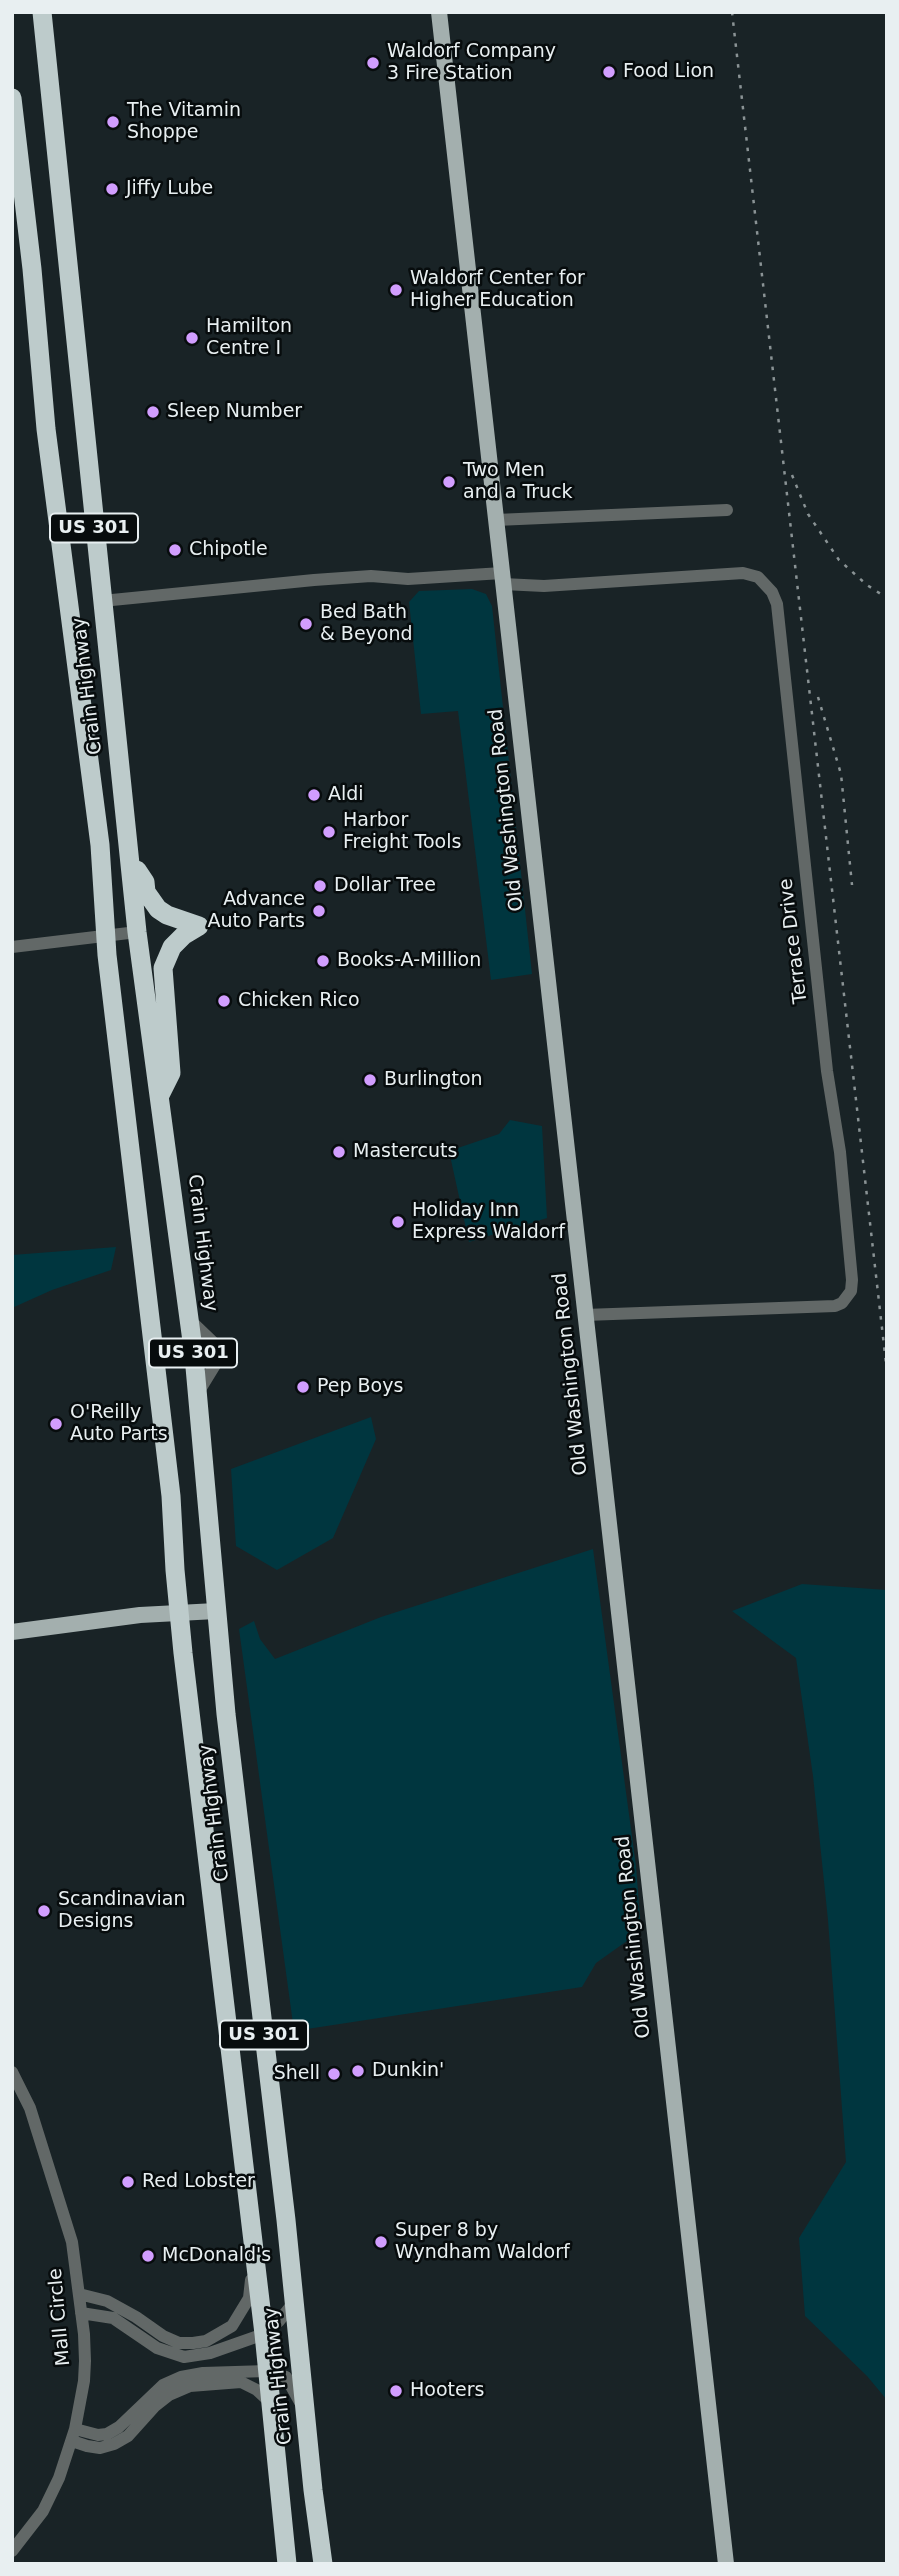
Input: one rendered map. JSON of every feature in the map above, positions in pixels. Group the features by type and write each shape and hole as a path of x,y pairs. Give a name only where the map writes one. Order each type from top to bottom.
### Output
{"highway":[{"name":"Crain Highway","path":"41,12 137,932 197,1395 216,1611 323,2564"},
{"path":"47,12 50,94"},
{"name":"Crain Highway","path":"12,98 32,270 46,429 100,845 105,935 171,1496 179,1615 264,2334 287,2564"},
{"path":"130,859 145,882 146,892 158,909 199,926 184,935 172,947 163,968 171,1073 159,1097"}],"main road":[{"name":"Old Washington Road","path":"439,12 726,2564"},
{"path":"12,1632 140,1615 216,1611"}],"street":[{"path":"496,520 727,510"},
{"name":"Terrace Drive","path":"503,579 544,586 743,573 758,577 772,592 777,604 827,1071 840,1152 852,1280 850,1291 842,1303 835,1306 585,1315"},
{"path":"102,601 370,576 408,579 503,579"},
{"path":"12,947 137,932"},
{"path":"188,1318 215,1344 228,1349 218,1360 197,1395"},
{"name":"Mall Circle","path":"12,2072 30,2108 72,2242 85,2371 74,2435 51,2497 36,2522 12,2551"},
{"path":"79,2294 115,2304 163,2336 179,2343 206,2341 232,2326 243,2312 249,2298 254,2259"},
{"path":"81,2313 113,2318 157,2348 184,2357 209,2353 264,2334 295,2301"},
{"path":"74,2435 107,2434 119,2427 163,2385 181,2377 203,2373 267,2371 286,2377 297,2394 307,2424"},
{"path":"74,2435 87,2446 100,2448 114,2444 128,2436 155,2406 169,2395 190,2386 241,2382 257,2390 270,2402"}],"shaded area":[{"path":"472,589 486,594 492,606 532,974 491,980 458,711 421,714 409,602 419,591"},
{"path":"510,1120 542,1126 547,1218 469,1242 449,1151 499,1134"},
{"path":"116,1247 111,1270 52,1290 12,1308 12,1255"},
{"path":"371,1417 376,1439 333,1538 277,1570 236,1546 231,1469"},
{"path":"593,1549 636,1866 641,1931 596,1963 582,1987 294,2031 239,1629 254,1621 260,1639 275,1659 381,1617"},
{"path":"802,1584 887,1590 887,2400 867,2376 805,2316 799,2238 846,2162 828,1920 813,1776 796,1658 732,1611"}],"railway":[{"path":"732,12 887,1372"},
{"path":"792,475 808,514 839,560 867,585 887,598"},
{"path":"818,697 841,774 852,885"}],"place":[{"name":"Waldorf Company 3 Fire Station","path":"373,63"},
{"name":"Food Lion","path":"609,72"},
{"name":"The Vitamin Shoppe","path":"113,122"},
{"name":"Jiffy Lube","path":"112,189"},
{"name":"Waldorf Center for Higher Education","path":"396,290"},
{"name":"Hamilton Centre I","path":"192,338"},
{"name":"Sleep Number","path":"153,412"},
{"name":"Two Men and a Truck","path":"449,482"},
{"name":"Chipotle","path":"175,550"},
{"name":"Bed Bath & Beyond","path":"306,624"},
{"name":"Aldi","path":"314,795"},
{"name":"Harbor Freight Tools","path":"329,832"},
{"name":"Dollar Tree","path":"320,886"},
{"name":"Advance Auto Parts","path":"319,911"},
{"name":"Books-A-Million","path":"323,961"},
{"name":"Chicken Rico","path":"224,1001"},
{"name":"Burlington","path":"370,1080"},
{"name":"Mastercuts","path":"339,1152"},
{"name":"Holiday Inn Express Waldorf","path":"398,1222"},
{"name":"Pep Boys","path":"303,1387"},
{"name":"O'Reilly Auto Parts","path":"56,1424"},
{"name":"Scandinavian Designs","path":"44,1911"},
{"name":"Dunkin'","path":"358,2071"},
{"name":"Shell","path":"334,2074"},
{"name":"Red Lobster","path":"128,2182"},
{"name":"Super 8 by Wyndham Waldorf","path":"381,2242"},
{"name":"McDonald's","path":"148,2256"},
{"name":"Hooters","path":"396,2391"}]}
